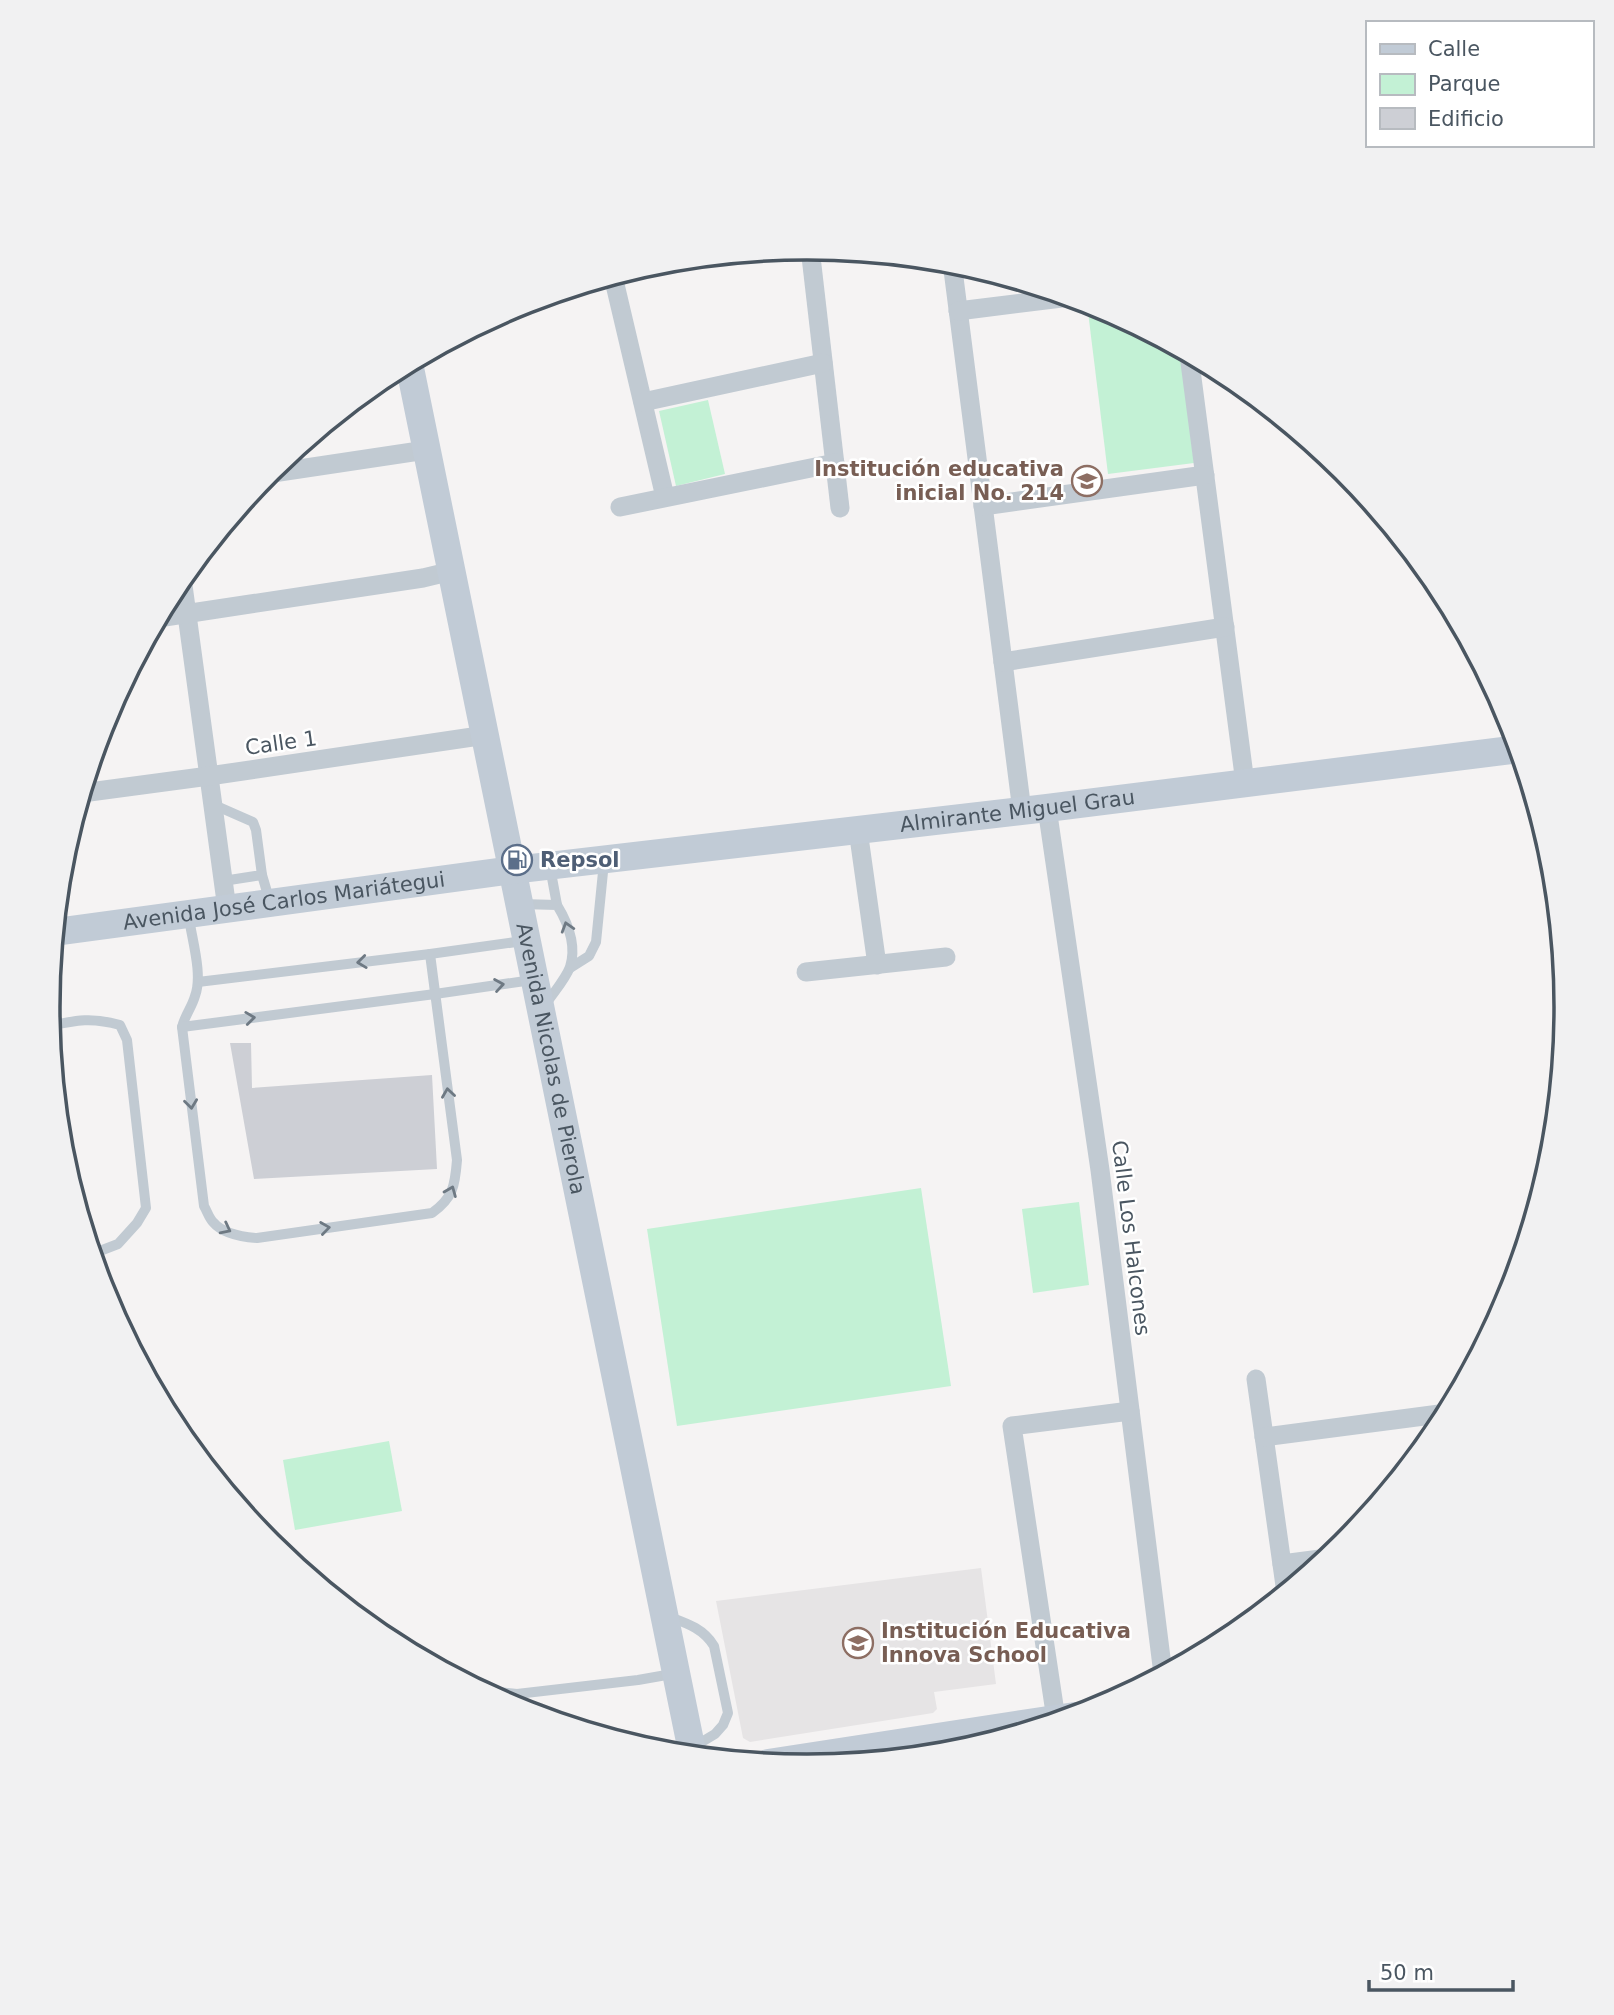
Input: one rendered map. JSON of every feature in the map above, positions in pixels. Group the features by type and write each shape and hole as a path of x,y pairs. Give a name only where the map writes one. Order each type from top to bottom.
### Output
{"street":[{"path":"811,260 840,508"},
{"name":"Calle Los Halcones","path":"953,274 1003,662 1035,810 1100,1170 1162,1665"},
{"path":"615,285 665,497"},
{"path":"958,311 1047,300"},
{"path":"643,402 823,363"},
{"path":"1190,366 1245,783"},
{"name":"Avenida Nicolas de Pierola","path":"411,374 691,1746"},
{"path":"287,471 426,450"},
{"path":"620,507 835,463"},
{"path":"983,506 1205,475"},
{"path":"171,616 422,578 452,571"},
{"path":"184,594 225,895"},
{"path":"1003,662 1225,627"},
{"name":"Calle 1","path":"92,792 486,735"},
{"name":"Almirante Miguel Grau","path":"513,870 1035,810 1509,750"},
{"path":"859,830 877,965"},
{"name":"Avenida José Carlos Mariátegui","path":"64,931 188,914 225,895 270,902 513,870"},
{"path":"806,972 946,957"},
{"path":"1256,1379 1285,1583"},
{"path":"1063,1709 1012,1426 1130,1411"},
{"path":"1264,1437 1430,1422"},
{"path":"1282,1564 1310,1560"},
{"path":"839,1754 981,1734"}],"lane":[{"path":"212,804 253,822 262,875 270,902"},
{"path":"542,1011 570,968 589,956 596,942 604,860"},
{"path":"550,866 557,905 569,925 572,946 570,968"},
{"path":"225,895 262,875"},
{"path":"520,904 557,905"},
{"path":"188,914 198,982 196,995 182,1027 204,1206 213,1222 225,1231 242,1237 257,1238 432,1213 445,1204 453,1190 457,1160 430,954"},
{"path":"198,982 527,940"},
{"path":"182,1027 536,979"},
{"path":"60,1024 82,1019 101,1020 120,1025 127,1040 146,1208 137,1223 118,1244 100,1251"},
{"path":"664,1614 695,1626 714,1646 728,1713 723,1726 698,1747"},
{"path":"510,1693 638,1680 676,1673"}],"shaded area":[{"name":"Institución Educativa Innova School","path":"981,1568 996,1684 934,1692 937,1709 933,1713 750,1742 743,1738 716,1601"}],"green space":[{"path":"1088,315 1181,360 1194,463 1108,474"},
{"path":"708,400 725,474 676,486 659,411"},
{"path":"921,1188 951,1386 677,1426 647,1229"},
{"path":"1079,1202 1089,1285 1033,1293 1022,1209"},
{"path":"389,1441 402,1511 295,1530 283,1460"}],"building":[{"path":"230,1043 251,1043 252,1088 432,1075 437,1169 254,1179"}],"place":[{"name":"Institución educativa inicial No. 214","path":"1087,481"},
{"name":"Repsol","path":"517,860"},
{"name":"Institución Educativa Innova School","path":"858,1643"}]}
